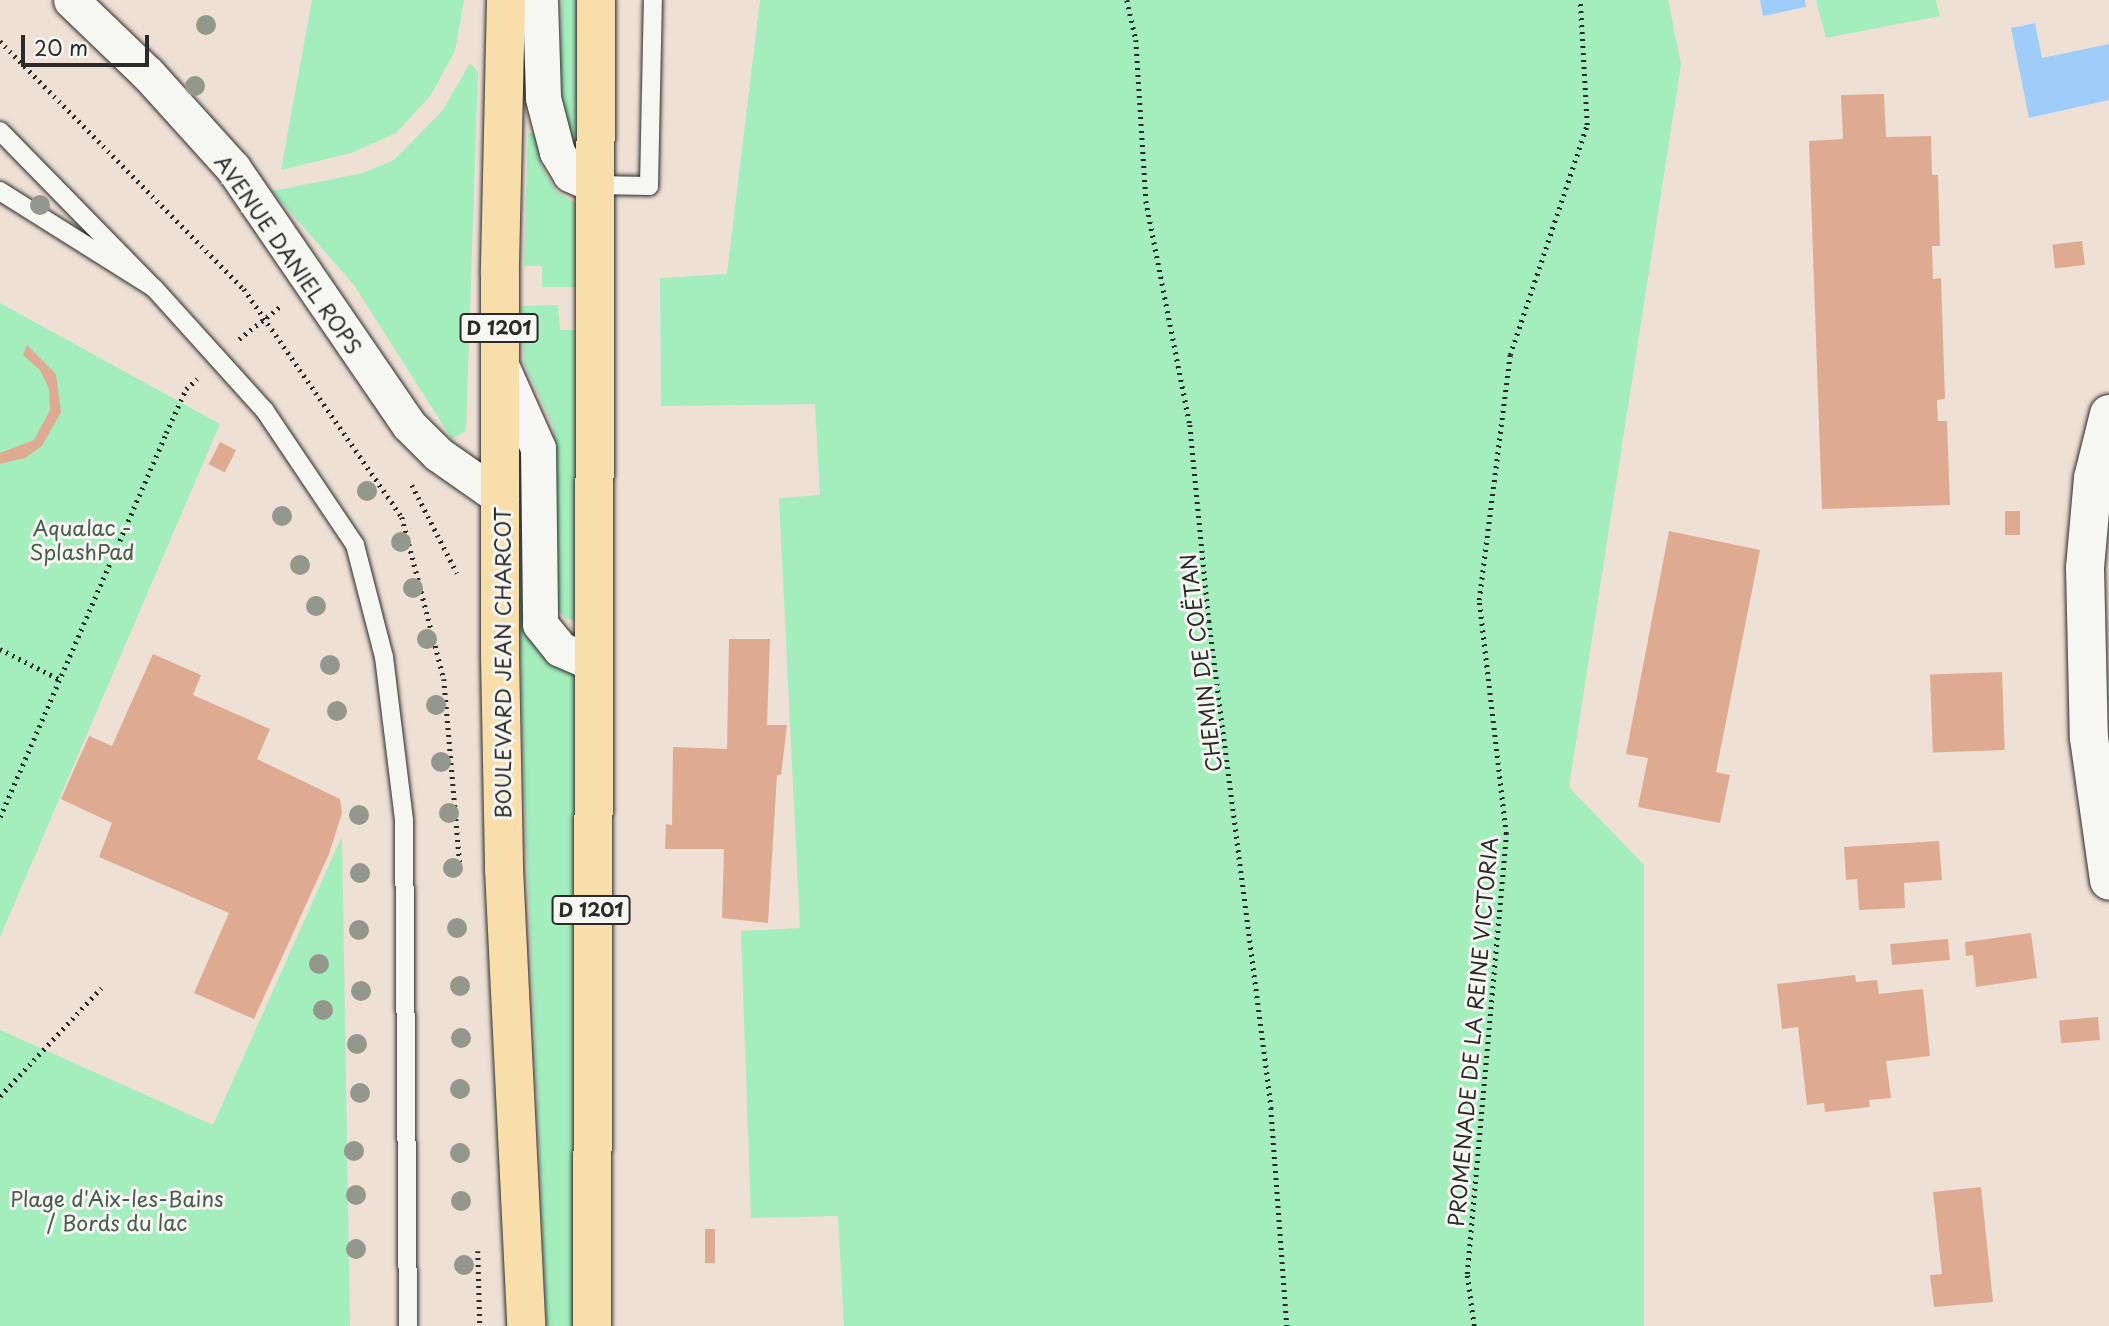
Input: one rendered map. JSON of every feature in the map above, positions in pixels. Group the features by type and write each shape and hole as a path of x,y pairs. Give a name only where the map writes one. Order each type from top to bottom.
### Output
{"main road":[{"name":"BOULEVARD JEAN CHARCOT","path":"506,0 499,362 503,869 526,1326"},
{"name":"D 1201","path":"592,1326 591,662 596,0"}],"street":[{"name":"AVENUE DANIEL ROPS","path":"72,0 148,74 233,168 410,425 438,454 501,498"},
{"path":"540,0 543,98 557,152 570,174 595,185"},
{"path":"499,362 538,448 540,624 560,649 591,662"},
{"path":"2109,414 2086,527 2098,628 2090,738 2109,881"}],"lane":[{"path":"595,185 649,186 653,0"},
{"path":"0,131 154,288 265,411 355,545 384,657 404,821 408,1326"},
{"path":"0,191 154,288"}],"path":[{"name":"CHEMIN DE COËTAN","path":"1127,0 1136,40 1146,201 1190,425 1209,621 1271,1108 1287,1326"},
{"name":"PROMENADE DE LA REINE VICTORIA","path":"1474,1326 1467,1274 1506,834 1479,600 1510,355 1587,125 1580,0"},
{"path":"0,817 186,389 217,358 311,284"},
{"path":"410,425 400,462 463,583"},
{"path":"0,649 59,679"},
{"path":"0,1096 101,988"}],"green space":[{"path":"312,0 464,0 455,51 431,95 396,133 351,153 281,170"},
{"path":"562,0 581,0 580,152 564,146 558,120"},
{"path":"760,0 1668,0 1681,65 1569,787 1644,865 1644,1326 844,1326 838,1216 751,1218 741,931 800,928 779,498 820,495 815,404 661,406 660,278 727,274"},
{"path":"1816,0 1936,0 1940,16 1826,38"},
{"path":"470,63 478,72 466,431 452,439 354,285 272,191 363,173 394,160 443,110"},
{"path":"528,133 536,133 541,166 556,191 580,206 581,287 542,287 542,266 524,266"},
{"name":"Aqualac - SplashPad","path":"0,303 220,424 0,937"},
{"path":"558,305 560,330 579,330 579,622 565,618 555,605 553,426 524,363 522,306"},
{"path":"522,481 526,627 579,673 580,1326 547,1326 524,790 516,487"},
{"name":"Plage d'Aix-les-Bains / Bords du lac","path":"342,836 350,1326 0,1326 0,1030 213,1125"}],"water":[{"path":"1760,0 1805,0 1806,7 1763,16"},
{"path":"2035,23 2042,58 2109,44 2109,100 2029,118 2011,28"}],"building":[{"path":"1884,94 1886,137 1931,136 1932,175 1938,175 1940,246 1932,246 1933,279 1941,278 1945,399 1937,400 1938,421 1947,421 1950,505 1822,509 1809,141 1843,139 1841,95"},
{"path":"2082,241 2085,265 2055,268 2052,245"},
{"path":"27,345 56,374 61,412 42,446 25,458 0,464 0,453 34,440 50,410 49,389 40,370 23,355"},
{"path":"220,442 236,450 225,472 209,464"},
{"path":"2005,511 2020,511 2020,535 2005,535"},
{"path":"1669,531 1760,550 1716,772 1730,775 1720,823 1638,807 1648,758 1626,754"},
{"path":"729,639 770,639 767,725 787,725 781,775 777,775 768,923 722,918 724,849 665,849 666,824 672,825 673,747 727,749"},
{"path":"153,654 201,675 193,695 270,729 257,759 340,799 342,813 329,854 254,1019 194,993 229,913 99,857 112,823 61,799 89,736 112,746"},
{"path":"2002,672 2005,750 1933,752 1930,675"},
{"path":"1939,841 1942,880 1904,883 1905,908 1859,910 1857,879 1846,880 1844,847"},
{"path":"2031,933 2037,978 1976,987 1973,955 1966,956 1965,942"},
{"path":"1948,939 1950,960 1892,965 1890,944"},
{"path":"1855,975 1856,982 1877,980 1879,994 1923,989 1930,1056 1886,1061 1891,1098 1869,1100 1870,1107 1825,1112 1824,1103 1807,1105 1798,1027 1782,1029 1777,984"},
{"path":"2098,1017 2100,1040 2061,1043 2059,1020"},
{"path":"1981,1187 1993,1302 1934,1307 1930,1275 1942,1274 1933,1192"},
{"path":"705,1229 715,1229 715,1263 705,1263"}]}
